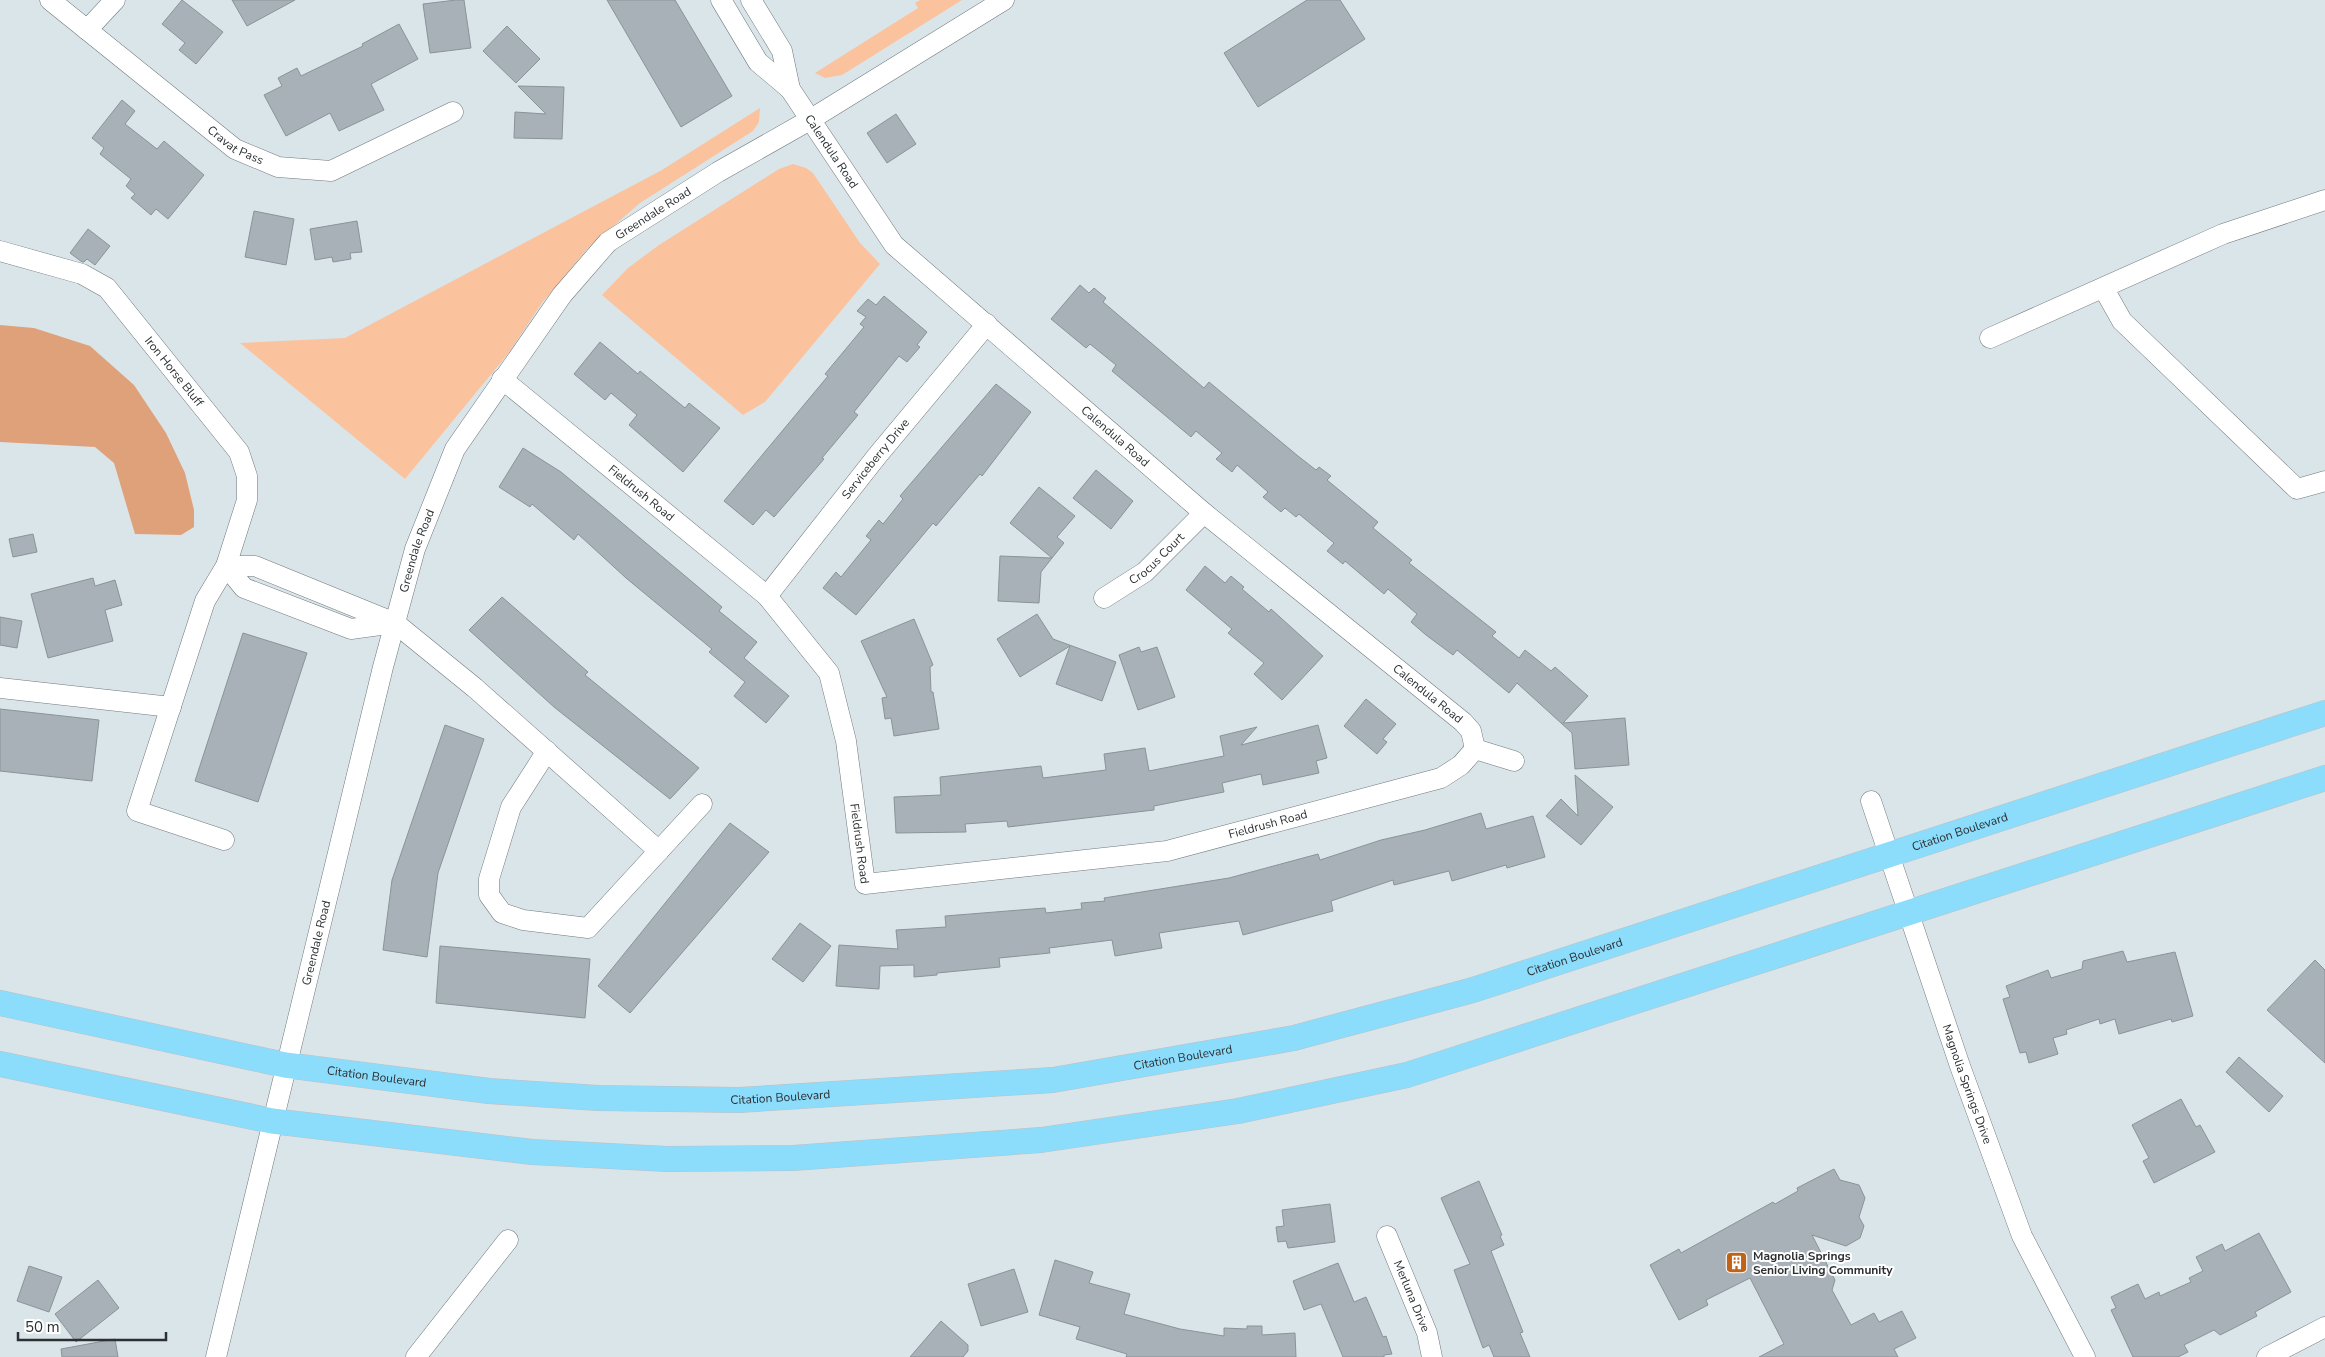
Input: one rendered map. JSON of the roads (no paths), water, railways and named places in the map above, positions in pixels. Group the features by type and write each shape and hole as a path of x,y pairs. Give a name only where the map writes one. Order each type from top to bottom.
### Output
{"main road":[{"name":"Citation Boulevard","path":"0,1003 285,1066 489,1091 617,1098 739,1100 1052,1080 1294,1038 1473,990 2325,713"},
{"path":"0,1064 272,1121 532,1152 667,1159 793,1158 1041,1140 1238,1110 1407,1075 2325,778"}],"street":[{"name":"Cravat Pass","path":"50,0 235,149 278,167 331,171 453,112"},
{"path":"87,30 115,0"},
{"name":"Calendula Road","path":"721,0 758,62 790,89"},
{"name":"Calendula Road","path":"751,0 782,51 790,89 808,120 894,245 1204,513 1463,722 1471,731 1475,749"},
{"name":"Greendale Road","path":"216,1357 285,1066 395,623 415,549 455,449 502,379 576,276 608,242 710,177 808,120 1004,0"},
{"path":"1990,338 2104,289 2223,234 2325,200"},
{"name":"Iron Horse Bluff","path":"0,251 82,274 107,288 239,452 247,476 247,500 226,566 205,601 137,811 224,840"},
{"path":"2104,289 2122,321 2297,488 2325,481"},
{"name":"Serviceberry Drive","path":"767,596 877,456 987,324"},
{"name":"Fieldrush Road","path":"502,379 767,596 829,673 846,740 865,884 1167,851 1441,778 1462,765 1475,749"},
{"name":"Crocus Court","path":"1104,598 1145,572 1204,513"},
{"path":"226,566 255,566 395,623 474,688 659,851"},
{"path":"0,688 171,707"},
{"path":"1475,749 1514,762"},
{"path":"548,752 511,807 490,879 489,896 502,913 523,920 588,928 702,804"},
{"name":"Magnolia Springs Drive","path":"1871,802 1960,1066 2022,1236 2085,1357"},
{"name":"Merluna Drive","path":"1386,1236 1427,1333 1432,1357"},
{"path":"416,1357 508,1240"},
{"path":"2267,1357 2325,1327"}],"place":[{"name":"Magnolia Springs Senior Living Community","path":"1737,1263"}]}
